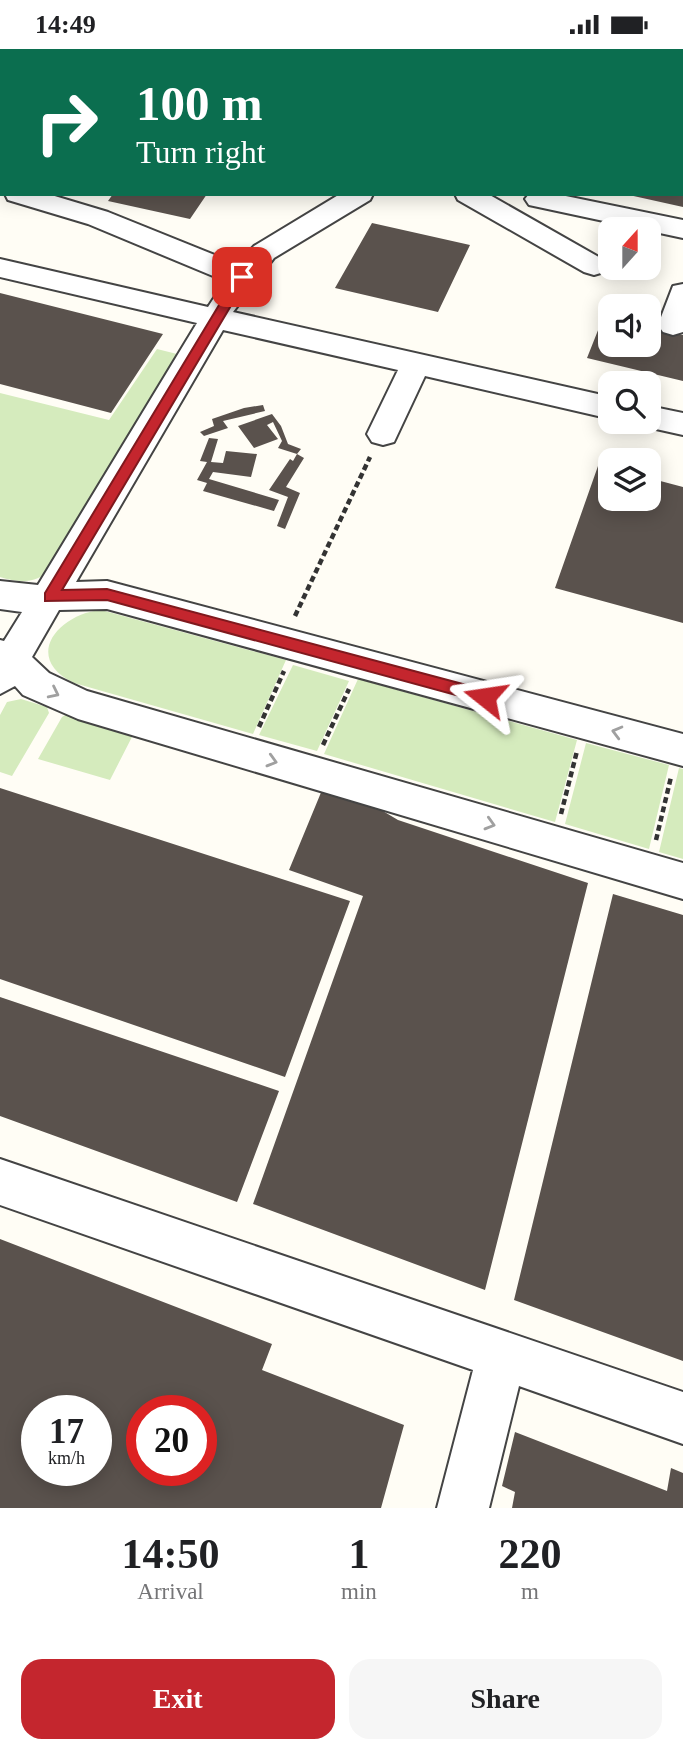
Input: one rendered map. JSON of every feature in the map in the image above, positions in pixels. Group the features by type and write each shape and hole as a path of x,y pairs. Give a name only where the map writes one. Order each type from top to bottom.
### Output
{"lane":[{"path":"25,196 98,218 242,277"},
{"path":"357,196 264,252 242,277 50,597 4,664 36,684 78,703 666,876"},
{"path":"471,196 594,266"},
{"path":"522,225 533,216 540,196 683,229"},
{"path":"0,213 98,218"},
{"path":"0,268 598,405"},
{"path":"673,325 683,293"},
{"path":"383,434 415,365"},
{"path":"661,419 683,424"},
{"path":"0,594 33,599 81,593 107,595 680,749"},
{"path":"0,1182 683,1418"},
{"path":"463,1508 502,1355"}],"path":[{"path":"246,753 296,646 295,617 383,434"},
{"path":"311,772 362,663"},
{"path":"554,843 584,723"},
{"path":"666,876 680,749"}],"green space":[{"path":"157,349 181,355 46,574 23,581 0,577 0,393 109,420"},
{"path":"101,610 286,660 253,734 74,683 58,673 50,662 48,650 52,639 60,628 71,620 85,613"},
{"path":"293,665 349,681 317,751 259,735"},
{"path":"358,679 577,740 555,822 324,754"},
{"path":"21,699 47,707 49,713 12,776 0,772 0,715 7,702"},
{"path":"67,714 134,733 110,780 38,759 62,717"},
{"path":"586,743 669,765 649,849 565,824"},
{"path":"679,768 683,769 683,859 659,852"}],"building":[{"path":"112,196 206,196 190,219 108,201"},
{"path":"634,196 683,196 683,207"},
{"path":"372,223 470,245 438,312 335,288"},
{"path":"0,293 163,334 111,413 0,384"},
{"path":"661,312 666,313 661,327"},
{"path":"598,330 598,357 661,357 661,330 683,335 683,381 661,376 661,371 641,371 587,358"},
{"path":"263,405 265,411 223,421 228,428 204,436 200,432 214,426 212,419 244,408"},
{"path":"272,414 281,426 288,444 301,449 297,454 278,448 282,441 273,422 267,425 278,439 254,448 238,426"},
{"path":"209,438 218,439 211,462 223,463 226,451 257,454 251,477 213,472 209,479 279,500 274,511 203,491 207,483 197,480 207,462 200,461"},
{"path":"297,454 304,458 286,487 300,493 285,529 277,526 288,497 269,490 290,459 293,461"},
{"path":"598,466 598,511 661,511 661,481 683,487 683,623 555,588"},
{"path":"327,778 398,820 588,883 485,1290 253,1204 363,896 289,870"},
{"path":"0,788 350,901 285,1077 0,979"},
{"path":"613,894 683,915 683,1361 514,1300"},
{"path":"0,997 279,1091 237,1202 0,1116"},
{"path":"0,1239 272,1344 262,1370 404,1425 381,1508 0,1508"},
{"path":"515,1432 667,1491 671,1468 683,1473 683,1508 512,1508 515,1492 502,1486"}],"route":[{"path":"242,277 50,597 81,593 107,595 485,697"}]}
